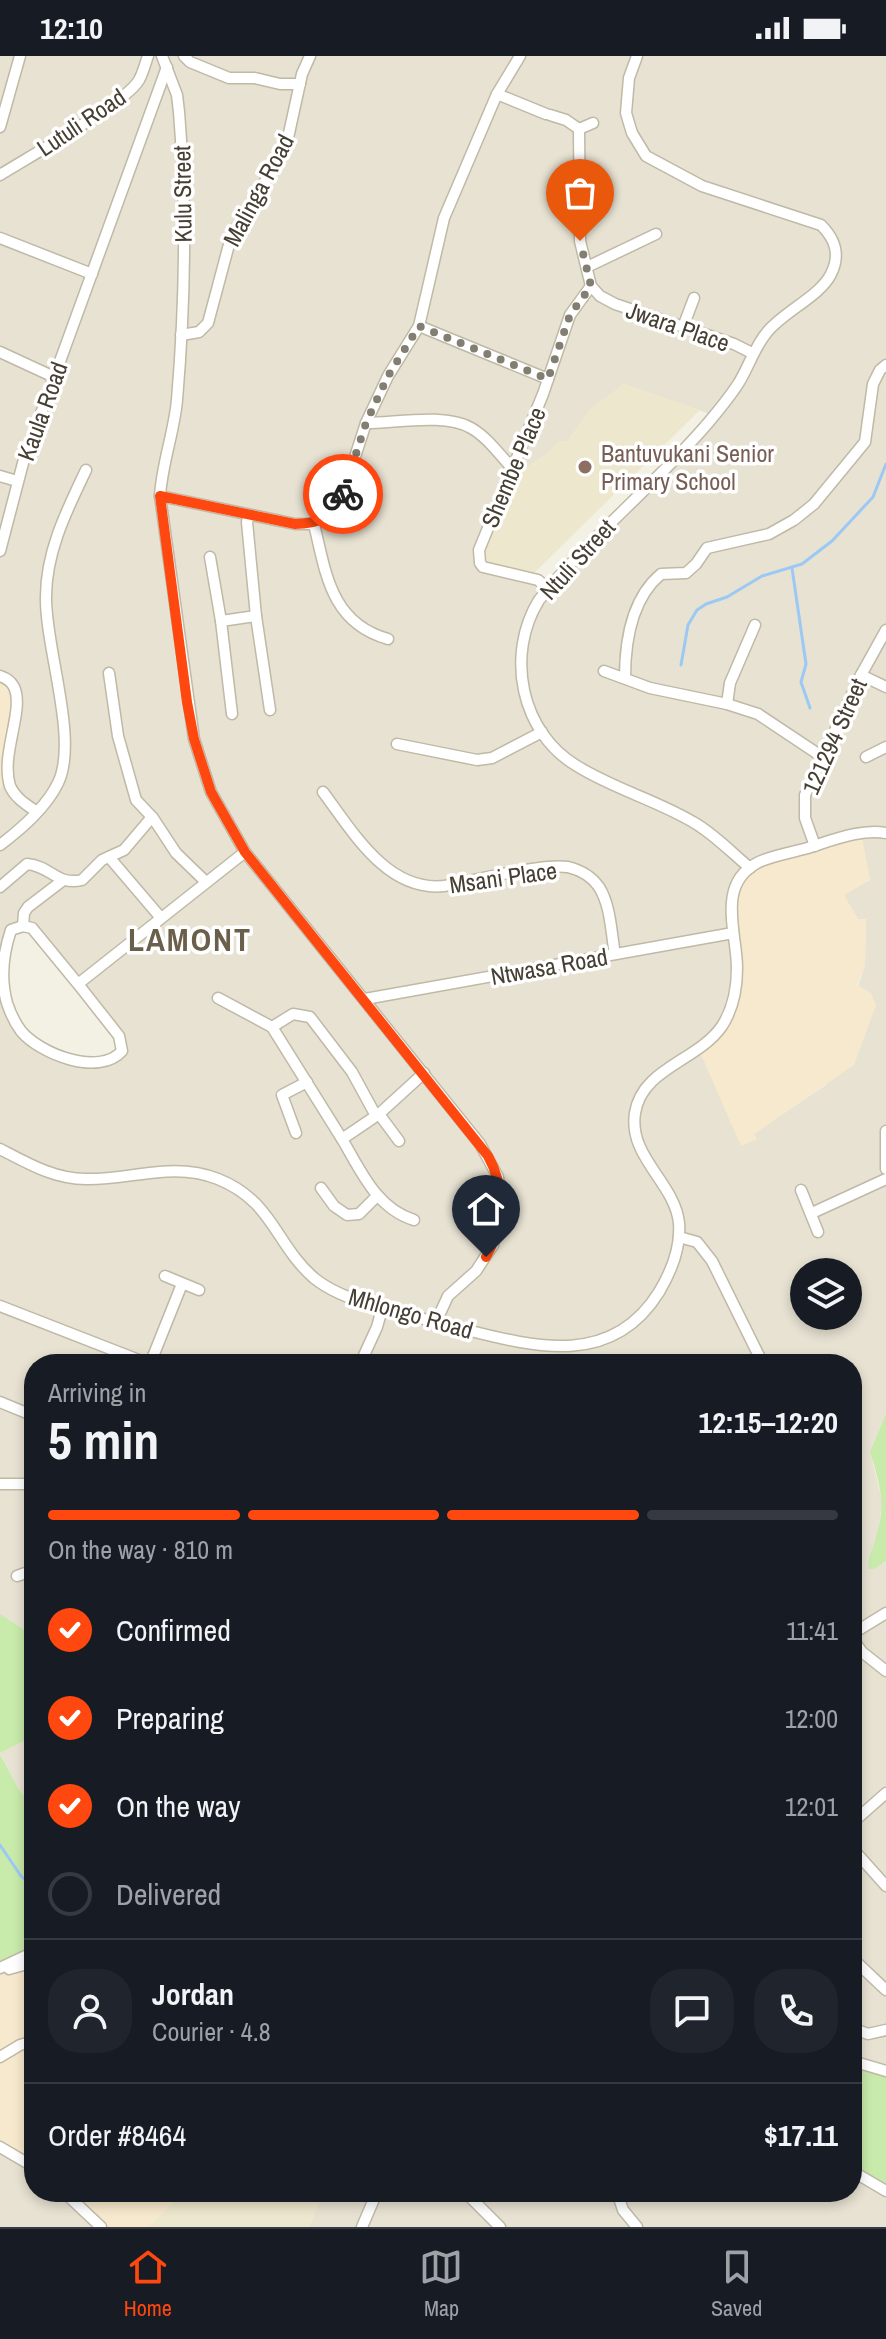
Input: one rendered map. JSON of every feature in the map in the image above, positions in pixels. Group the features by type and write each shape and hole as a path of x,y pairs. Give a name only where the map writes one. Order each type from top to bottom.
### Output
{"street":[{"path":"0,127 20,56"},
{"name":"Lutuli Road","path":"0,175 130,90 139,81 148,56"},
{"path":"184,56 190,62 229,78 300,84"},
{"name":"Malinga Road","path":"181,335 199,332 208,323 231,237 286,147 300,84 310,56"},
{"path":"160,496 295,524 314,524 331,514 341,500 366,423 388,376 419,326 444,218 497,94 520,56"},
{"name":"Ntuli Street","path":"637,56 629,78 626,113 632,133 646,156 702,186 821,225 834,240 836,256 830,275 814,293 776,322 752,353 739,383 706,426 548,589 531,613 524,635 520,660 524,692 542,732 560,754 577,766 695,822 750,868"},
{"name":"Kaula Road","path":"0,551 17,481 165,61"},
{"name":"Kulu Street","path":"165,61 177,95 181,134 184,230 181,335"},
{"path":"497,94 566,120 579,129"},
{"path":"579,129 593,123"},
{"path":"579,129 579,226 591,286"},
{"path":"587,267 656,234"},
{"path":"0,238 92,274"},
{"name":"Jwara Place","path":"591,286 600,296 615,304 752,353"},
{"name":"Shembe Place","path":"548,589 538,580 483,567 479,550 525,439 570,315 591,286"},
{"path":"683,327 694,298"},
{"path":"419,326 548,379"},
{"path":"181,335 176,404 160,496 194,739 211,792 245,852 424,1073 488,1156 498,1177 500,1219 493,1245 476,1271 448,1296 436,1322"},
{"path":"0,352 54,377"},
{"path":"625,678 629,628 654,580 661,574 680,574 690,570 707,548 769,534 814,504 865,442 873,384 886,365"},
{"path":"366,423 437,420 466,425 484,438 511,467"},
{"path":"0,845 37,812 58,783 66,733 45,598 60,524 86,470"},
{"path":"0,476 17,481"},
{"path":"249,515 247,522 256,616 270,710"},
{"path":"314,524 336,602 359,624 388,639"},
{"path":"210,557 232,714"},
{"path":"221,621 256,616"},
{"path":"727,704 730,683 755,625"},
{"name":"121294 Street","path":"815,846 804,804 805,795 821,756 886,630"},
{"path":"604,671 650,688 727,704 758,714 821,756"},
{"path":"109,673 110,695 132,793 171,847 206,882"},
{"path":"861,675 886,687"},
{"path":"0,676 9,680 16,690 6,753 10,785 15,794 37,812"},
{"path":"397,744 477,760 492,758 542,732"},
{"path":"866,757 886,747"},
{"name":"Msani Place","path":"323,792 384,867 414,884 444,886 559,867 581,872 601,891 615,954"},
{"path":"23,926 28,907 62,881 82,880 102,860 124,850 152,817"},
{"path":"758,1354 712,1261 697,1242 679,1237 676,1210 640,1149 635,1132 635,1115 639,1099 655,1077 699,1050 726,1018 737,985 730,915 732,899 737,884 750,868 758,862 861,833 886,833"},
{"path":"78,984 245,852"},
{"path":"109,857 161,918"},
{"path":"0,887 27,864 50,871 62,881"},
{"path":"23,926 32,928 119,1036 123,1048 111,1059 92,1062 63,1058 22,1031 6,1002 2,982 3,958 11,930 23,926"},
{"name":"Ntwasa Road","path":"365,999 733,933"},
{"path":"218,998 272,1027 377,1196 396,1213 414,1220"},
{"path":"272,1027 293,1014 310,1017 399,1141"},
{"path":"342,1139 378,1115 424,1073"},
{"path":"296,1133 282,1095 307,1082"},
{"path":"886,1131 886,1169"},
{"name":"Mhlongo Road","path":"0,1149 45,1171 71,1178 87,1180 173,1170 219,1179 245,1192 256,1202 316,1279 348,1298 540,1347 561,1348 593,1342 614,1334 642,1315 664,1283 679,1237"},
{"path":"812,1213 886,1179"},
{"path":"321,1188 334,1206 347,1215 359,1214 377,1196"},
{"path":"801,1190 818,1232"},
{"path":"165,1276 199,1290"},
{"path":"153,1354 182,1284"},
{"path":"0,1306 123,1354"},
{"path":"365,1354 382,1309"},
{"path":"0,1402 24,1412"},
{"path":"0,1484 24,1484"},
{"path":"17,1576 24,1574"},
{"path":"862,1629 886,1613"},
{"path":"862,1652 886,1671"},
{"path":"862,1814 886,1793"},
{"path":"862,1859 886,1886"},
{"path":"0,1970 24,1957"},
{"path":"0,1970 24,1964"},
{"path":"862,1967 886,1990"},
{"path":"862,2032 868,2034 886,2030"},
{"path":"0,2057 24,2044"},
{"path":"862,2064 886,2071"},
{"path":"0,2147 24,2161"},
{"path":"862,2177 886,2191"},
{"path":"73,2202 93,2224"},
{"path":"362,2227 373,2202"},
{"path":"475,2202 498,2226"},
{"path":"620,2202 637,2227"}],"shaded area":[{"path":"0,56 886,56 886,1414 870,1452 882,1500 879,1528 883,1564 886,1561 886,2071 862,2065 862,1354 24,1354 24,1630 0,1614 0,790 7,772 0,676","holes":["624,384 713,415 547,589 486,532 506,482 560,441 567,442 591,409","861,834 870,880 843,895 858,919 866,919 865,965 826,1085 753,1134 756,1138 742,1146","17,926 38,933 123,1047 93,1062 42,1048 15,1020 2,958"]},
{"name":"Bantuvukani Senior Primary School","path":"624,384 700,410 529,578 481,565 486,532 506,482 560,441 568,441 590,409"},
{"path":"0,676 15,690 7,772 0,790"},
{"path":"861,834 870,880 844,895 858,919 866,919 865,965 857,985 871,993 876,1005 854,1065 754,1134 757,1139 741,1146 699,1050 722,1026 737,985 732,899 750,869"},
{"path":"24,1741 24,1796 18,1788 0,1753"},
{"path":"24,1965 24,2161 0,2146 0,1972"},
{"path":"0,2146 24,2161 24,2202 75,2202 101,2227 0,2227"},
{"path":"862,2178 886,2191 886,2227 309,2227 319,2202 862,2202"},
{"path":"75,2202 173,2202 149,2227 101,2227"},
{"path":"173,2202 319,2202 309,2227 149,2227"}],"green space":[{"path":"886,1414 886,1561 869,1569 881,1507 879,1484 870,1452"},
{"path":"0,1614 24,1630 24,1741 0,1753"},
{"path":"0,1754 24,1796 24,1965 0,1972"},
{"path":"862,2065 886,2071 886,2191 862,2178"}],"waterway":[{"path":"681,665 688,625 697,610 762,576 802,564 832,541 873,497 886,464"},
{"path":"792,568 806,664 801,682 810,708"},
{"path":"0,1845 24,1879"}],"way so far":[{"path":"343,494 366,423 388,376 419,326 548,379 570,315 591,286 580,241"}],"place":[{"name":"Bantuvukani Senior Primary School","path":"585,467"}],"district":[{"name":"LAMONT","path":"190,939"}],"route":[{"path":"343,494 331,514 314,524 295,524 160,496 187,702 202,768 211,792 238,842 468,1129 494,1166 501,1196 500,1219 493,1245 486,1257"}]}
